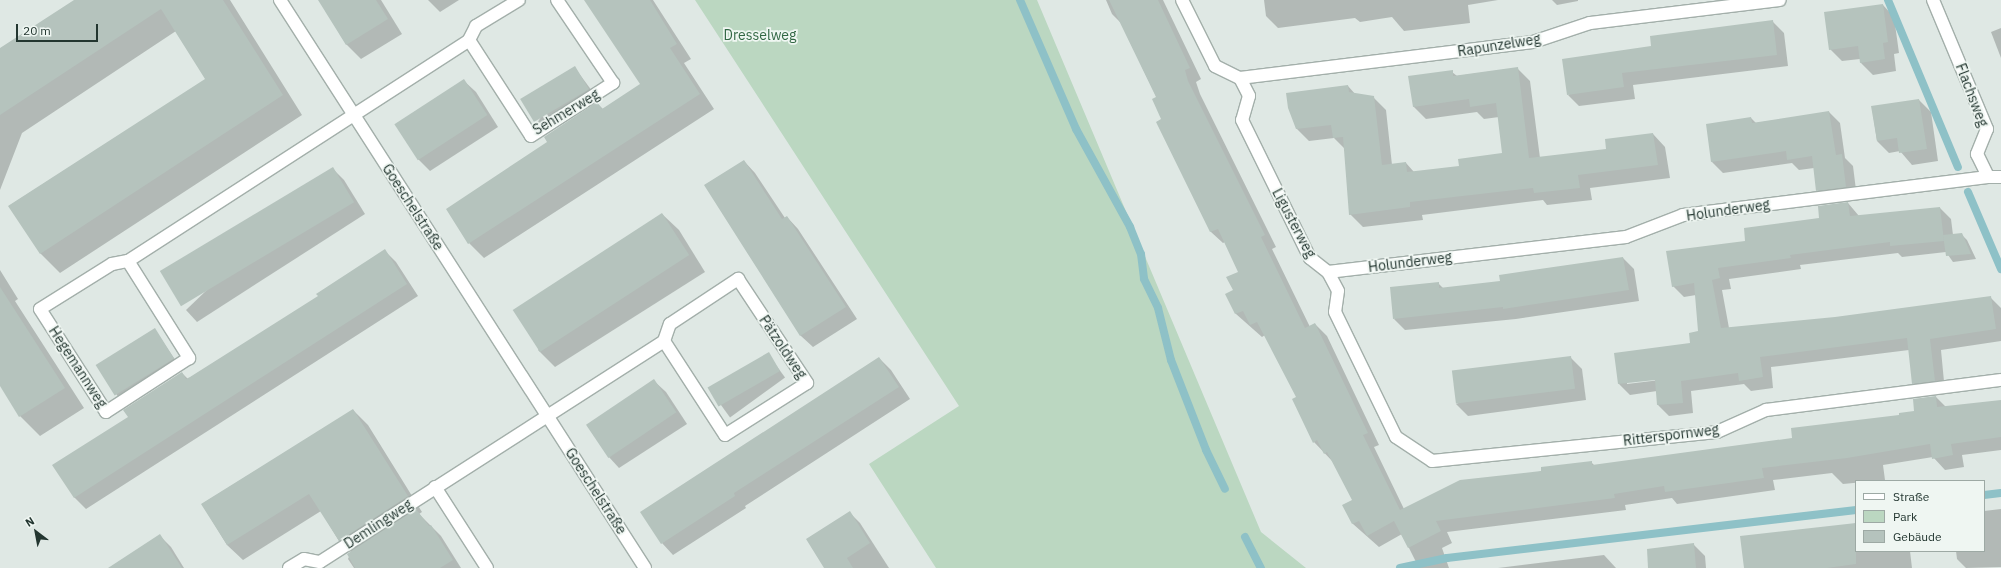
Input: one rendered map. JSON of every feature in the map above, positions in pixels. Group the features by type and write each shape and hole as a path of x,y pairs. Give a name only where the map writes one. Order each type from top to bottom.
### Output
{"street":[{"name":"Goeschelstraße","path":"280,0 645,568"},
{"path":"354,114 469,40 476,26 519,0"},
{"name":"Sehmerweg","path":"469,40 531,136 613,83 557,0"},
{"path":"1182,0 1215,66 1240,78"},
{"name":"Rapunzelweg","path":"1240,78 1533,42 1590,23 1780,0"},
{"name":"Flachsweg","path":"1933,0 1987,129 1977,154 1988,177"},
{"name":"Ligusterweg","path":"1240,78 1249,96 1242,120 1310,258 1328,272 1338,291 1335,312 1396,437 1432,461"},
{"name":"Hegemannweg","path":"128,261 189,358 106,412 40,310 112,264 128,261 354,114"},
{"path":"1988,177 2001,177"},
{"name":"Holunderweg","path":"1328,272 1626,237 1683,215 1988,177"},
{"name":"Pätzoldweg","path":"738,280 807,383 725,435 664,341 670,324 738,280"},
{"path":"487,568 435,487 664,341"},
{"name":"Ritterspornweg","path":"1432,461 1717,432 1766,410 2001,380"},
{"name":"Demlingweg","path":"289,568 304,558 322,565 435,487"}],"green space":[{"name":"Dresselweg","path":"695,0 1037,0 1261,532 1306,568 936,568 869,464 959,406"}],"building":[{"path":"74,0 223,0 283,95 40,254 8,206 205,79 161,9 0,115 0,48"},
{"path":"318,0 376,0 388,19 346,45"},
{"path":"584,0 650,0 677,44 670,48 700,94 468,244 446,209 547,142 544,137 597,102 602,109 640,84"},
{"path":"1109,0 1158,0 1190,68 1185,70 1188,81 1265,235 1261,237 1305,328 1315,323 1368,433 1363,435 1400,510 1460,480 1541,471 1541,467 1592,461 1592,465 1792,438 1791,428 1899,415 1899,413 1914,411 1913,399 1936,396 1937,407 2001,400 2001,437 1951,444 1953,455 1932,459 1930,444 1847,458 1762,468 1764,478 1665,492 1664,486 1614,494 1615,498 1436,521 1441,531 1408,548 1394,521 1367,536 1359,521 1352,524 1342,505 1352,500 1327,452 1324,454 1317,440 1313,443 1292,399 1296,397 1257,322 1250,325 1243,311 1235,314 1225,294 1233,290 1226,277 1238,272 1218,229 1210,232 1156,122 1161,119 1152,99 1156,97"},
{"path":"1883,4 1888,42 1883,43 1885,59 1860,63 1858,46 1829,50 1824,12"},
{"path":"1773,20 1777,55 1622,73 1624,87 1567,95 1562,59 1651,46 1650,36"},
{"path":"575,66 589,89 534,122 520,99"},
{"path":"1518,67 1529,158 1606,149 1605,139 1653,133 1658,165 1578,175 1580,188 1534,193 1533,188 1410,202 1410,207 1349,215 1343,137 1333,138 1331,125 1296,129 1288,108 1286,93 1348,85 1349,92 1374,96 1382,165 1406,162 1407,172 1459,166 1458,159 1502,153 1496,103 1470,107 1469,99 1413,107 1408,76 1453,70 1453,76"},
{"path":"464,79 487,115 418,160 394,124"},
{"path":"1919,99 1927,149 1899,153 1897,138 1877,141 1871,106"},
{"path":"1829,111 1836,155 1842,154 1846,187 1816,191 1812,156 1787,160 1786,151 1711,162 1706,124 1751,117 1752,123"},
{"path":"744,160 782,219 787,216 846,307 800,336 704,185"},
{"path":"333,167 354,202 181,306 160,271"},
{"path":"1848,202 1850,216 1940,207 1944,241 1890,246 1890,242 1790,255 1791,258 1718,268 1720,278 1712,280 1721,328 1835,317 1991,296 1996,329 1930,339 1935,381 1912,384 1907,338 1760,357 1763,377 1739,381 1738,373 1681,381 1683,403 1657,405 1655,380 1618,384 1614,353 1690,343 1689,333 1698,331 1694,283 1672,287 1666,251 1745,241 1744,228 1819,218 1818,206"},
{"path":"662,213 689,255 540,352 513,310"},
{"path":"1962,233 1971,254 1946,256 1943,235"},
{"path":"385,249 407,284 74,498 52,465 128,417 123,410 182,372 186,379 190,377 318,296 316,294"},
{"path":"1623,257 1629,290 1503,309 1503,307 1393,319 1390,287 1439,282 1439,288 1500,281 1499,275"},
{"path":"0,287 65,388 19,417 0,386"},
{"path":"155,328 174,359 115,396 96,365"},
{"path":"769,352 780,371 719,407 708,388"},
{"path":"1571,356 1575,389 1456,403 1452,371"},
{"path":"879,357 899,387 734,493 735,496 661,544 640,512"},
{"path":"654,379 676,412 608,458 586,425"},
{"path":"353,409 408,496 339,541 309,494 227,545 201,504"},
{"path":"416,509 429,526 431,525 453,560 440,568 355,568 347,554"},
{"path":"850,511 870,543 847,558 853,568 824,568 806,539"},
{"path":"1855,523 1856,564 1827,568 1744,568 1740,536"},
{"path":"160,534 182,568 108,568"},
{"path":"1694,543 1696,568 1648,568 1647,549"}],"waterway":[{"path":"1020,0 1076,129 1130,227 1141,254 1144,279 1158,308 1171,360 1206,450 1225,489"},
{"path":"1888,0 1958,167"},
{"path":"1968,192 2001,269"},
{"path":"1985,495 2001,493"},
{"path":"1400,568 1447,558 1855,510"},
{"path":"1245,537 1261,568"}]}
